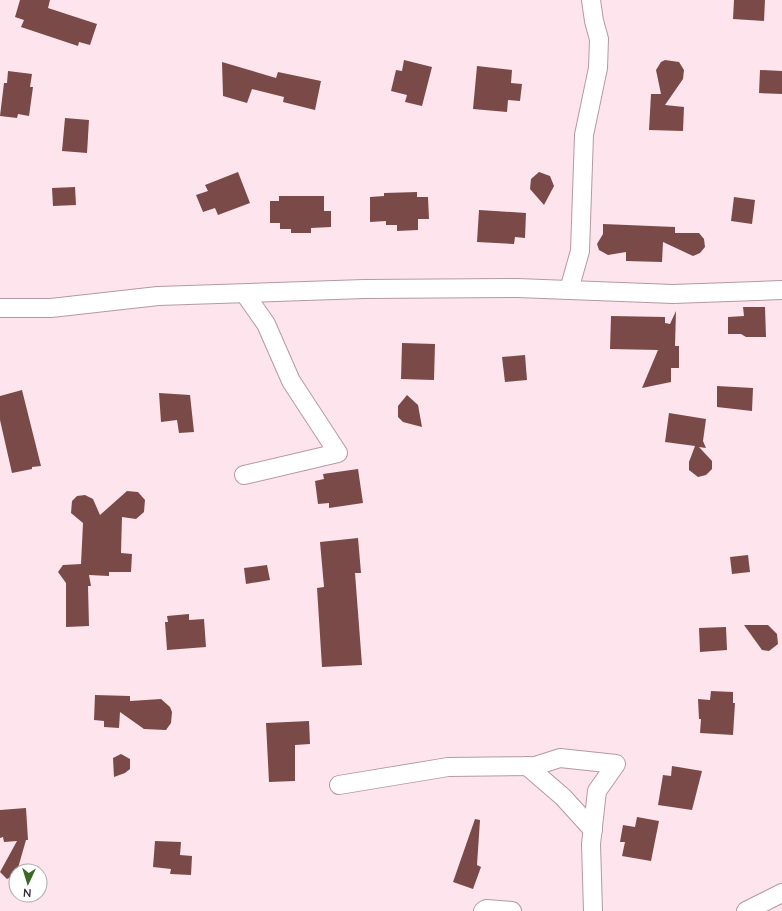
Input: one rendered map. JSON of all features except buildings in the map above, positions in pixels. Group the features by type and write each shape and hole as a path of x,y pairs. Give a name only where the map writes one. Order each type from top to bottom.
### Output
{"street":[{"path":"569,290 580,251 584,135 598,68 599,39 594,21 591,0"},
{"path":"0,308 51,308 158,296 371,289 516,288 673,294 782,290"},
{"path":"244,476 338,453 291,381 266,324 245,294"},
{"path":"339,785 448,768 535,766 560,758 616,764 597,791 591,844 593,911"},
{"path":"527,766 563,797 593,830"},
{"path":"746,911 782,893"},
{"path":"483,911 486,909 512,911"}]}
